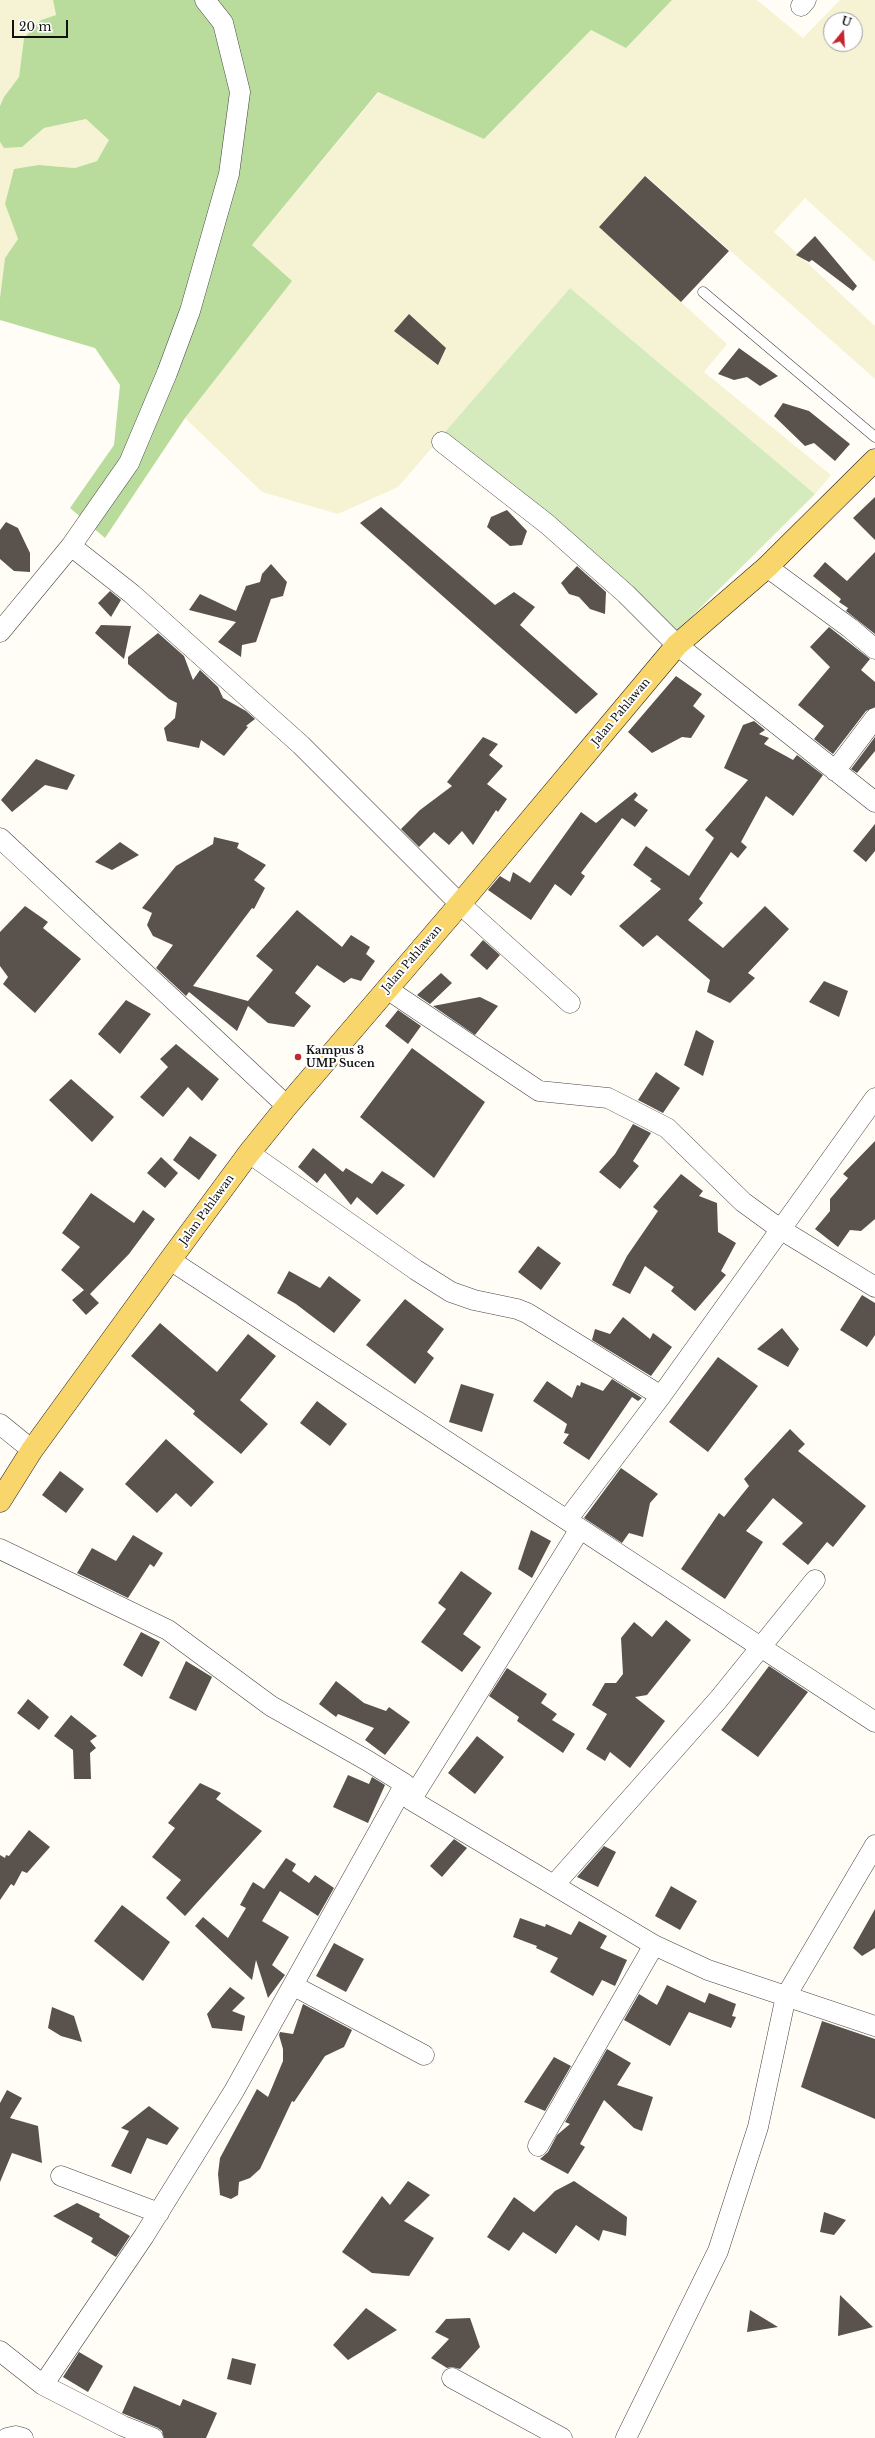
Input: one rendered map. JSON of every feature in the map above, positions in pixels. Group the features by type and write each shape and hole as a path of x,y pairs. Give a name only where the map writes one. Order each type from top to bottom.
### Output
{"main road":[{"name":"Jalan Pahlawan","path":"0,1501 32,1450 170,1260 249,1153 287,1106 460,904 677,645 767,568 875,460"}],"street":[{"path":"0,632 71,546 129,462 190,311 229,174 240,92 223,23 205,0"},
{"path":"442,442 547,524 626,594 677,645 875,802"},
{"path":"71,546 132,594 301,745 460,904 570,1003"},
{"path":"767,568 850,628 875,649"},
{"path":"835,771 875,718"},
{"path":"0,838 287,1106"},
{"path":"386,989 539,1091 608,1098 667,1128 743,1202 780,1229 875,1287"},
{"path":"43,2385 159,2212 234,2091 408,1792 574,1524 661,1396 875,1098"},
{"path":"249,1153 416,1270 451,1292 527,1313 661,1396"},
{"path":"170,1260 875,1722"},
{"path":"0,1424 32,1450"},
{"path":"0,1549 168,1630 271,1706 368,1761 408,1792 554,1885 654,1946 708,1970 875,2026"},
{"path":"554,1885 662,1766 815,1580"},
{"path":"626,2438 718,2251 758,2127 786,1996 875,1845"},
{"path":"538,2146 654,1946"},
{"path":"294,1986 424,2055"},
{"path":"62,2176 159,2212"},
{"path":"0,2351 43,2385 123,2426 153,2438"},
{"path":"452,2378 562,2438"},
{"path":"7,2438 16,2436 23,2438"}],"lane":[{"path":"703,292 875,437"}],"shaded area":[{"path":"0,0 53,0 56,15 41,20 24,38 19,77 4,97 0,106"},
{"path":"672,0 757,0 803,38 823,17 823,52 863,52 863,12 828,12 840,0 875,0 875,262 805,198 774,232 875,326 875,379 646,176 599,227 727,344 704,372 831,475 815,494 570,288 398,487 338,514 262,492 185,418 291,281 252,245 379,92 484,139 591,30 626,48"},
{"path":"86,119 110,140 97,161 75,168 39,165 5,204 18,239 5,258 0,298 0,142 4,148 22,147 44,128"}],"green space":[{"path":"53,0 672,0 626,48 591,30 484,139 378,92 252,245 292,281 185,418 105,538 70,508 114,445 120,385 95,348 0,320 0,298 5,258 18,239 5,204 14,169 39,165 75,168 97,161 109,140 86,119 44,128 22,147 4,148 0,142 0,106 4,97 19,77 24,38 41,20 56,15"},
{"path":"570,288 815,494 674,634 445,432"}],"building":[{"path":"645,176 729,251 681,302 599,227"},
{"path":"815,236 857,286 853,291 812,260 809,262 796,255"},
{"path":"409,314 446,348 438,365 394,331"},
{"path":"739,348 778,376 760,386 747,377 734,380 718,374"},
{"path":"783,403 809,411 850,444 835,461 814,443 805,446 774,416"},
{"path":"875,497 875,540 853,518"},
{"path":"381,507 495,605 514,592 535,607 520,625 598,694 576,714 360,523"},
{"path":"507,510 527,531 522,545 510,546 487,527 491,517"},
{"path":"6,522 18,528 30,553 30,572 14,571 0,559 0,530"},
{"path":"875,552 875,634 846,611 848,608 839,602 841,599 813,576 825,562 847,581"},
{"path":"271,564 287,582 283,596 271,599 256,642 242,645 241,657 218,642 236,622 189,610 200,594 236,611 246,586 260,582 262,574"},
{"path":"577,566 606,592 605,614 590,609 579,597 569,594 561,583"},
{"path":"110,591 121,600 111,617 98,603"},
{"path":"101,625 131,626 124,659 95,633"},
{"path":"829,627 870,659 861,670 875,682 875,707 866,711 833,754 814,739 824,726 798,705 830,667 810,647"},
{"path":"158,633 184,656 193,680 200,670 218,687 223,698 246,711 255,719 246,726 248,727 224,756 201,740 199,748 167,741 164,728 175,718 177,703 169,699 128,664 128,657"},
{"path":"676,676 702,694 693,706 705,716 691,738 682,737 652,753 628,732"},
{"path":"754,721 765,730 759,734 769,738 764,744 793,760 797,755 823,775 793,816 766,796 741,842 747,847 738,858 731,852 699,899 703,903 688,920 723,948 765,906 789,929 748,973 755,978 730,1003 707,992 710,980 657,935 643,947 619,926 661,889 650,881 652,879 633,865 646,846 689,876 714,838 705,830 748,780 724,768 743,725"},
{"path":"483,737 498,744 489,755 503,766 487,784 507,799 498,812 496,810 473,845 462,831 449,845 434,832 419,847 401,829 420,810 452,786 447,782"},
{"path":"875,737 875,751 857,773 851,769"},
{"path":"36,759 75,775 67,790 45,785 12,812 1,800"},
{"path":"635,792 638,795 634,800 648,810 635,827 622,818 581,873 585,876 571,896 555,884 531,920 488,890 500,876 510,882 513,872 530,883 581,812 596,823"},
{"path":"875,824 875,851 866,862 853,851"},
{"path":"214,837 239,843 237,848 266,865 254,880 265,888 254,909 252,908 193,986 248,1001 273,970 256,956 297,910 342,947 351,935 370,947 366,954 375,961 361,981 351,978 344,983 317,965 295,993 311,1006 294,1027 268,1023 248,1006 237,1031 189,992 186,996 156,968 173,945 153,936 147,925 152,913 142,908 176,866 213,844"},
{"path":"120,842 139,855 112,870 95,862"},
{"path":"25,906 48,922 43,928 81,959 35,1013 3,984 8,977 0,966 0,932"},
{"path":"483,940 500,955 487,970 470,955"},
{"path":"441,973 452,983 430,1004 417,995"},
{"path":"824,981 848,991 839,1017 809,1002"},
{"path":"480,997 498,1006 475,1035 433,1006"},
{"path":"126,1000 151,1014 120,1054 98,1034"},
{"path":"398,1010 421,1026 408,1044 385,1026"},
{"path":"696,1030 714,1041 703,1076 684,1065"},
{"path":"176,1044 219,1079 202,1101 188,1087 163,1117 140,1097 168,1067 160,1059"},
{"path":"412,1048 485,1102 434,1178 360,1117"},
{"path":"656,1072 680,1088 663,1113 638,1100"},
{"path":"71,1079 114,1117 92,1142 49,1100"},
{"path":"633,1124 651,1133 633,1161 639,1166 620,1189 599,1172 615,1154"},
{"path":"190,1136 217,1155 199,1180 173,1160"},
{"path":"875,1141 875,1219 861,1231 850,1230 838,1247 815,1229 830,1211 830,1199 848,1178 843,1174"},
{"path":"313,1148 343,1172 346,1168 372,1184 382,1171 405,1185 377,1215 357,1197 351,1205 325,1173 317,1183 298,1167"},
{"path":"161,1157 178,1173 165,1188 147,1173"},
{"path":"681,1174 703,1191 699,1196 717,1203 718,1232 736,1243 721,1271 726,1275 695,1311 671,1291 674,1287 645,1266 630,1294 612,1285 627,1256 658,1211 653,1207"},
{"path":"91,1193 134,1223 143,1210 155,1219 129,1254 90,1294 99,1303 86,1315 72,1300 84,1290 61,1270 80,1247 62,1233"},
{"path":"538,1246 561,1263 541,1290 518,1272"},
{"path":"289,1271 320,1288 329,1276 361,1300 334,1333 296,1304 277,1293"},
{"path":"862,1295 875,1303 875,1335 867,1347 840,1330"},
{"path":"405,1299 444,1329 427,1352 434,1358 415,1384 366,1345"},
{"path":"623,1317 650,1339 653,1333 672,1347 651,1376 592,1340 595,1329 610,1334"},
{"path":"160,1323 217,1372 248,1334 276,1356 240,1400 268,1424 241,1454 193,1414 195,1411 131,1356"},
{"path":"782,1328 799,1349 788,1367 757,1349"},
{"path":"718,1357 758,1386 708,1452 669,1422"},
{"path":"612,1379 642,1398 638,1401 632,1397 589,1460 563,1443 569,1434 564,1433 567,1424 533,1401 547,1381 572,1398 577,1385 580,1386 581,1382 603,1391"},
{"path":"461,1384 494,1394 482,1432 449,1422"},
{"path":"317,1401 347,1424 330,1446 300,1423"},
{"path":"790,1429 805,1444 798,1451 866,1506 833,1547 827,1542 808,1565 782,1544 803,1523 773,1498 746,1531 763,1542 725,1599 681,1569 719,1513 724,1517 749,1486 744,1479"},
{"path":"166,1439 214,1482 191,1507 176,1493 157,1513 125,1484"},
{"path":"621,1468 658,1494 650,1503 643,1537 629,1533 622,1543 584,1518"},
{"path":"60,1471 84,1489 66,1513 42,1495"},
{"path":"531,1530 551,1541 532,1578 518,1569"},
{"path":"133,1535 163,1553 154,1567 150,1564 128,1598 77,1573 92,1548 116,1561"},
{"path":"461,1571 492,1593 463,1634 481,1647 462,1672 421,1642 446,1609 438,1603"},
{"path":"666,1620 691,1640 647,1695 635,1697 665,1721 630,1768 610,1752 605,1761 586,1749 607,1714 592,1705 605,1683 616,1683 623,1674 621,1638 634,1622 652,1637"},
{"path":"141,1632 160,1642 142,1677 123,1665"},
{"path":"186,1661 212,1677 196,1711 169,1698"},
{"path":"769,1666 808,1692 758,1757 721,1730"},
{"path":"507,1668 547,1694 541,1703 557,1714 552,1720 575,1734 563,1753 517,1721 519,1717 489,1696"},
{"path":"336,1681 364,1703 386,1711 389,1707 410,1722 385,1755 365,1740 374,1728 338,1714 336,1717 319,1704"},
{"path":"28,1699 49,1717 39,1730 17,1713"},
{"path":"71,1715 97,1736 90,1741 96,1748 90,1753 91,1779 74,1779 73,1750 54,1736"},
{"path":"477,1736 504,1757 475,1794 448,1773"},
{"path":"348,1775 369,1784 372,1777 385,1785 368,1823 333,1807"},
{"path":"200,1783 221,1793 216,1799 262,1831 185,1916 166,1898 181,1880 152,1857 175,1828 168,1823"},
{"path":"29,1830 50,1847 27,1873 22,1871 14,1886 11,1884 0,1900 0,1855 5,1858 6,1855 9,1856"},
{"path":"454,1839 467,1848 442,1877 430,1866"},
{"path":"604,1846 616,1852 598,1887 577,1877"},
{"path":"286,1858 296,1864 292,1871 309,1883 315,1875 334,1888 318,1916 280,1891 262,1921 289,1937 272,1965 285,1975 268,1998 256,1960 252,1980 195,1926 203,1917 228,1938 246,1908 240,1905 253,1882 264,1889"},
{"path":"671,1886 697,1901 680,1930 655,1916"},
{"path":"122,1905 170,1942 143,1981 94,1941"},
{"path":"875,1909 875,1948 862,1956 853,1948"},
{"path":"520,1918 545,1927 546,1924 571,1935 579,1921 607,1936 600,1948 627,1960 615,1986 602,1980 593,1996 550,1972 558,1958 536,1948 537,1946 513,1937"},
{"path":"334,1943 364,1959 346,1992 316,1976"},
{"path":"667,1985 705,2003 709,1993 736,2004 732,2016 736,2017 731,2028 689,2012 670,2046 624,2020 639,1994 657,2005"},
{"path":"230,1987 245,1998 232,2011 245,2016 242,2031 212,2028 207,2014"},
{"path":"303,2004 352,2030 344,2047 325,2056 294,2102 292,2101 260,2169 250,2178 239,2182 238,2195 231,2199 220,2195 218,2174 220,2158 257,2089 268,2097 283,2061 283,2049 279,2035 280,2032 293,2034"},
{"path":"52,2007 74,2016 82,2042 61,2036 48,2028"},
{"path":"822,2021 875,2039 875,2119 801,2087"},
{"path":"607,2049 631,2063 617,2085 653,2097 642,2131 634,2128 604,2100 580,2144 585,2147 568,2174 540,2159 548,2152 557,2135 570,2124 565,2122"},
{"path":"554,2057 571,2066 545,2111 524,2102"},
{"path":"7,2090 22,2098 10,2118 38,2126 42,2163 12,2153 0,2182 0,2103"},
{"path":"149,2106 179,2128 167,2145 147,2138 131,2174 111,2166 129,2131 121,2128"},
{"path":"408,2181 430,2195 404,2221 434,2238 409,2276 372,2273 342,2252 382,2196 390,2205"},
{"path":"574,2181 627,2217 626,2236 603,2230 599,2241 576,2225 556,2254 523,2232 509,2251 487,2237 514,2197 534,2212 555,2191"},
{"path":"77,2203 100,2214 99,2217 130,2236 116,2257 91,2242 93,2238 53,2216"},
{"path":"824,2212 846,2220 834,2235 820,2232"},
{"path":"840,2295 873,2327 838,2336"},
{"path":"366,2308 397,2330 348,2360 333,2345"},
{"path":"750,2310 778,2327 747,2332"},
{"path":"470,2318 480,2347 460,2369 452,2367 447,2368 431,2358 449,2339 435,2332 446,2319"},
{"path":"79,2352 103,2366 88,2392 63,2377"},
{"path":"232,2358 256,2364 251,2385 227,2379"},
{"path":"134,2386 180,2406 183,2399 217,2413 206,2438 164,2438 162,2431 158,2428 122,2413"}],"place":[{"name":"Kampus 3 UMP Sucen","path":"298,1057"}]}
